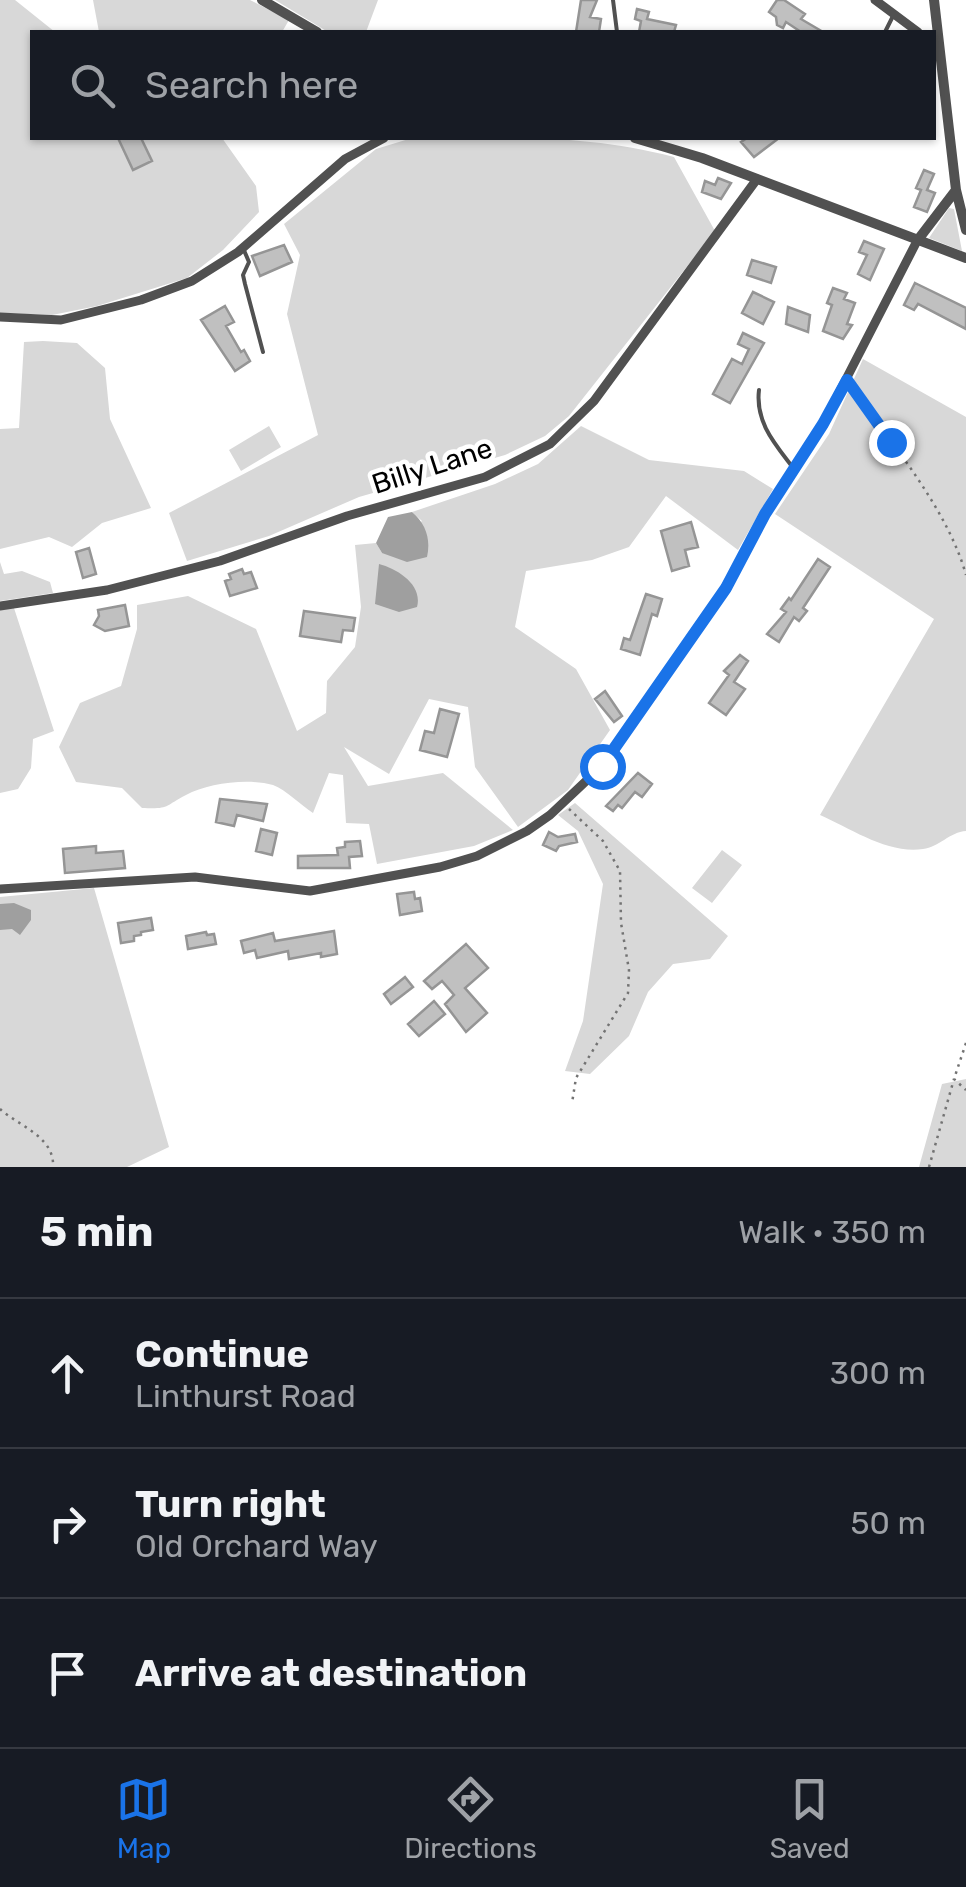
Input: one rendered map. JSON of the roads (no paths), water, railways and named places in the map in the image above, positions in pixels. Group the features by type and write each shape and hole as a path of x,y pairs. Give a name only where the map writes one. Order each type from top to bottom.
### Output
{"street":[{"path":"262,0 314,30"},
{"path":"875,0 915,30"},
{"path":"934,0 936,30"},
{"path":"936,39 966,230"},
{"path":"0,317 61,320 140,300 210,273 346,159 380,140"},
{"path":"654,140 966,258"},
{"name":"Billy Lane","path":"0,606 106,590 220,561 347,516 486,477 550,444 594,400 757,179"},
{"path":"0,890 57,883 195,877 310,891 440,867 477,856 527,831 564,804 602,766 726,588 765,514 847,380 917,241 961,189"}],"lane":[{"path":"613,0 617,30"},
{"path":"886,30 894,14"},
{"path":"243,248 249,262 243,274 244,284 263,352"},
{"path":"759,390 763,424 794,469"}]}
